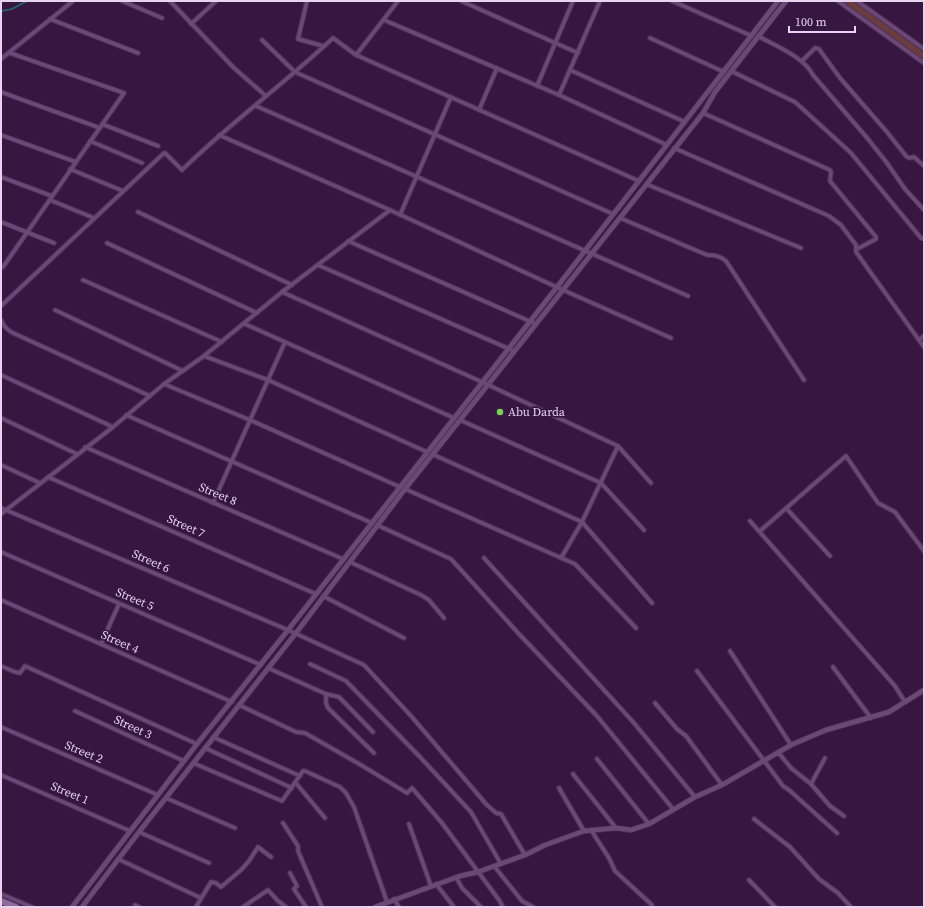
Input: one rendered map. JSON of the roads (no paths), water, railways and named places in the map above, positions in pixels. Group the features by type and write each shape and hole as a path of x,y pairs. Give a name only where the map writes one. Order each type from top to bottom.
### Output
{"highway":[{"path":"1,901 16,907"}],"street":[{"path":"1,59 73,1"},
{"path":"122,1 162,18"},
{"path":"170,1 234,68 266,96"},
{"path":"191,24 216,1"},
{"path":"307,1 298,39 323,46"},
{"path":"356,55 398,1"},
{"path":"461,1 578,53"},
{"path":"537,86 554,42 572,2 567,1"},
{"path":"559,95 600,1"},
{"path":"672,1 752,36"},
{"path":"82,907 193,763 296,634 377,525 427,452 557,287 778,1"},
{"path":"72,907 197,744 232,702 343,559 460,420 703,113 715,92 786,1"},
{"path":"838,1 924,63"},
{"path":"857,1 924,49"},
{"path":"50,19 138,53"},
{"path":"384,20 559,95 667,145"},
{"path":"758,36 802,61 809,67 813,75 887,163 905,189 924,210"},
{"path":"1,306 164,153 182,170 219,135 256,106 333,37 356,55 639,181"},
{"path":"650,38 724,72"},
{"path":"262,40 295,72 613,214"},
{"path":"802,61 815,48 819,49 840,78 906,156 909,158 916,158 924,166"},
{"path":"1,266 4,267 124,92 10,53"},
{"path":"479,110 497,68"},
{"path":"570,70 685,122"},
{"path":"731,71 796,102 851,154 921,238 924,239"},
{"path":"1,92 158,146"},
{"path":"400,215 451,97"},
{"path":"256,106 688,296"},
{"path":"703,113 830,170 830,181 876,237 876,239 857,249"},
{"path":"219,135 390,210 671,338"},
{"path":"1,136 76,162"},
{"path":"90,141 142,163"},
{"path":"674,148 829,216 841,225 856,245 856,252 924,347"},
{"path":"70,169 123,191"},
{"path":"1,177 94,218"},
{"path":"646,184 801,248"},
{"path":"1,514 85,447 113,427 164,384 204,356 245,324 282,292 390,210"},
{"path":"138,212 292,285"},
{"path":"620,218 707,255 721,257 726,261 804,380"},
{"path":"1,222 54,243"},
{"path":"348,241 536,324"},
{"path":"107,243 257,313"},
{"path":"318,265 514,351"},
{"path":"83,280 222,342"},
{"path":"282,292 488,384 618,446 652,482"},
{"path":"55,310 183,371"},
{"path":"1,320 5,327 11,332 150,396"},
{"path":"245,324 454,418"},
{"path":"919,340 924,336"},
{"path":"213,503 284,342"},
{"path":"204,356 268,380 427,452"},
{"path":"1,375 113,427"},
{"path":"164,384 250,420 575,564 636,628"},
{"path":"126,415 232,460 372,523"},
{"path":"1,418 77,454"},
{"path":"460,420 601,483 644,530"},
{"path":"561,558 582,522 618,446"},
{"name":"Street 8","path":"85,447 343,559"},
{"path":"432,454 582,522 652,603"},
{"path":"760,531 846,456 878,503 895,512 924,551"},
{"path":"1,465 40,483"},
{"name":"Street 7","path":"48,477 316,594"},
{"name":"Street 6","path":"1,508 288,630 364,665 412,717 486,804 501,814 525,855"},
{"path":"786,508 830,556"},
{"path":"750,520 895,686 906,702"},
{"path":"377,525 451,559 520,635 597,716 673,809"},
{"name":"Street 5","path":"1,552 261,665"},
{"path":"484,558 634,722 695,796"},
{"path":"350,562 421,595 429,600 444,618"},
{"path":"323,596 404,638"},
{"name":"Street 4","path":"1,600 232,702"},
{"path":"101,644 119,604"},
{"path":"730,651 791,745"},
{"path":"310,664 346,681 420,757 471,812 501,864"},
{"path":"1,666 20,673 25,666 197,744"},
{"path":"833,667 871,718"},
{"path":"268,668 326,694 339,697 373,732"},
{"path":"697,671 782,786 789,790 837,833"},
{"path":"375,907 456,877 478,872 501,864 525,855 545,845 584,831 616,828 631,830 649,824 695,796 722,786 791,745 826,730 889,712 924,690"},
{"path":"326,694 326,703 328,708 374,753"},
{"path":"655,703 677,729 686,736 722,786"},
{"path":"239,705 296,732 305,733 407,793 412,788 442,823 503,907"},
{"name":"Street 3","path":"75,711 184,761"},
{"name":"Street 2","path":"1,727 158,795"},
{"path":"213,738 300,776"},
{"path":"205,748 292,788"},
{"path":"778,752 791,768 811,784 830,806 844,816"},
{"path":"811,784 825,758"},
{"path":"598,759 649,824"},
{"path":"193,763 282,801 295,782 305,771 335,784 346,793 354,807 387,902"},
{"path":"574,774 616,828"},
{"name":"Street 1","path":"1,775 130,831"},
{"path":"295,782 325,818"},
{"path":"559,788 584,831"},
{"path":"166,798 235,828"},
{"path":"754,820 790,848 819,879 838,894 851,907"},
{"path":"283,823 298,846 298,851 322,907"},
{"path":"409,824 431,886"},
{"path":"591,830 609,858 615,871 652,905"},
{"path":"139,832 209,863"},
{"path":"196,907 211,882 216,883 221,887 241,870 258,847 271,857"},
{"path":"118,859 201,898"},
{"path":"494,866 522,901 533,907"},
{"path":"290,873 297,886 294,889 306,907"},
{"path":"456,877 462,888 481,907"},
{"path":"749,880 774,907"},
{"path":"436,884 454,907"},
{"path":"243,907 268,890 286,907"},
{"path":"1,894 32,907"},
{"path":"394,900 399,907"}],"waterway":[{"path":"1,11 12,9 27,1"}],"place":[{"name":"Abu Darda","path":"500,412"}]}
